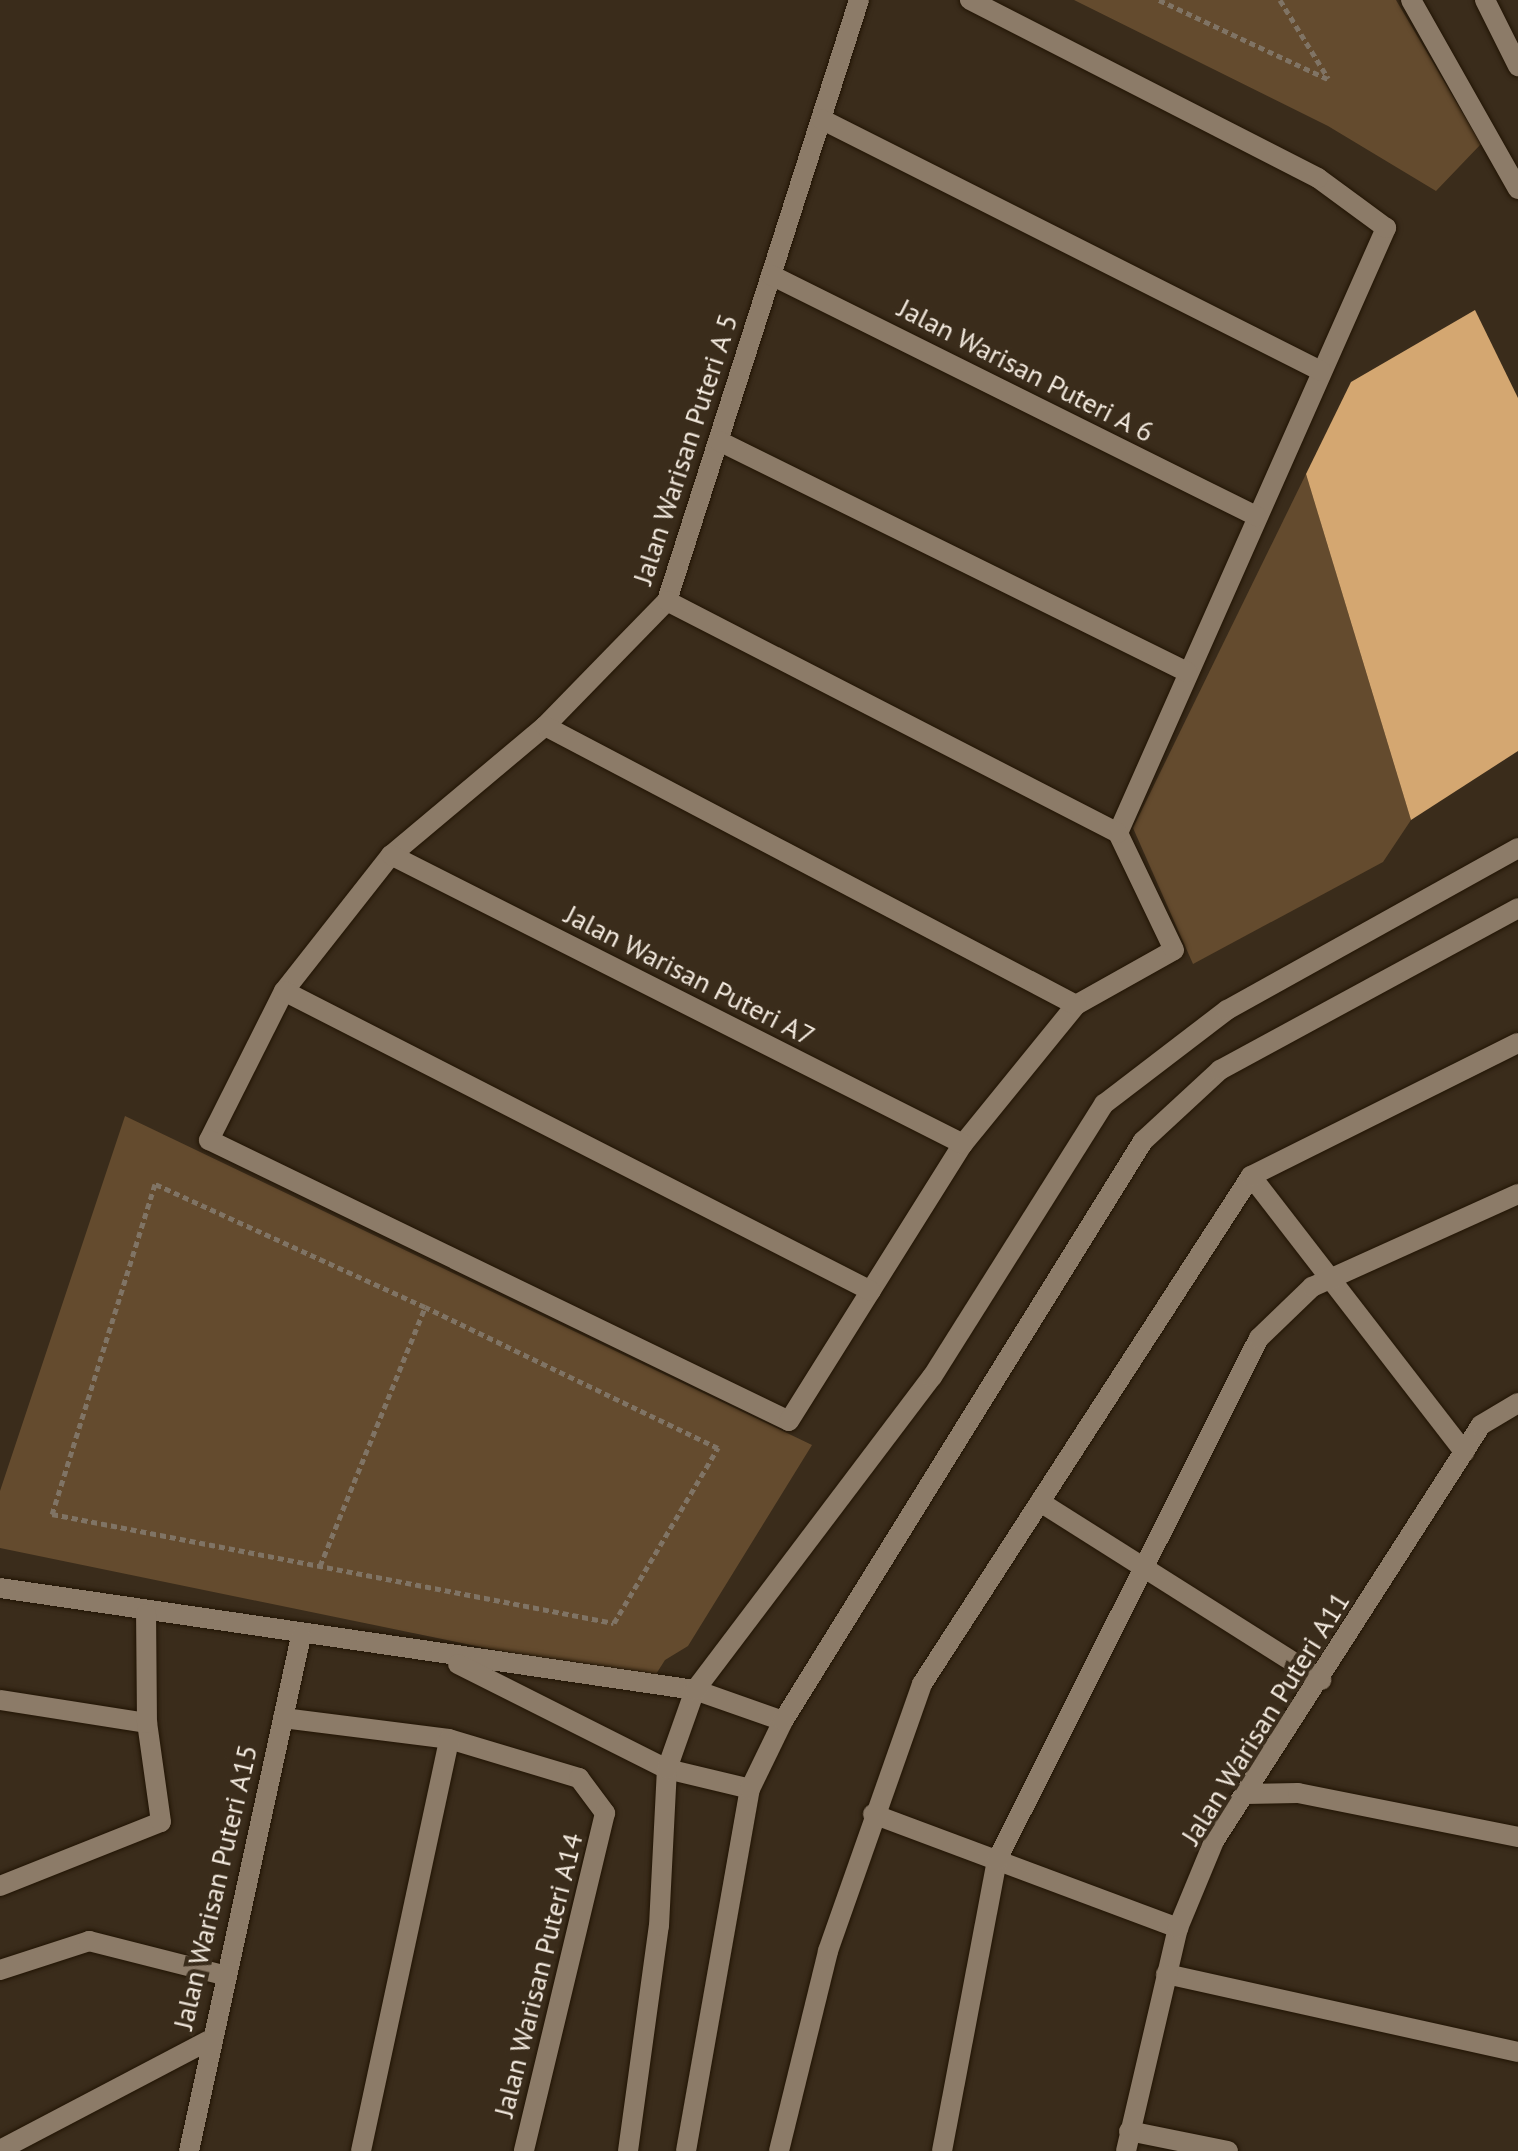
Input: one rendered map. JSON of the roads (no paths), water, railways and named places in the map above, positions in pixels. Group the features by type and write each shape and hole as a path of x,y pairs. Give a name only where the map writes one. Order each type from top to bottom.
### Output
{"street":[{"name":"Jalan Warisan Puteri A 5","path":"859,0 667,601 545,726 391,855 284,991 209,1140 789,1421 871,1291"},
{"path":"970,0 1318,178 1386,228 1118,833"},
{"path":"1411,0 1518,189"},
{"path":"1485,0 1518,66"},
{"path":"821,119 1321,371"},
{"name":"Jalan Warisan Puteri A 6","path":"771,275 1256,516"},
{"path":"719,441 1187,672"},
{"path":"284,991 871,1291 963,1144 1076,1005 1174,950 1118,833 667,601"},
{"path":"545,726 1076,1005"},
{"path":"628,2151 659,1926 667,1769 695,1690 932,1377 1104,1104 1227,1010 1518,848"},
{"name":"Jalan Warisan Puteri A7","path":"391,855 963,1144"},
{"path":"686,2151 750,1789 783,1721 1143,1141 1220,1070 1518,908"},
{"path":"779,2151 828,1951 873,1814 922,1684 1251,1176 1518,1043"},
{"path":"1251,1176 1464,1452"},
{"path":"942,2151 997,1860 1259,1338 1329,1279 1518,1194"},
{"name":"Jalan Warisan Puteri A11","path":"1127,2141 1178,1928 1214,1841 1322,1680 1481,1425 1518,1403"},
{"path":"1040,1502 1144,1572 1322,1680"},
{"path":"0,1588 146,1614 695,1690 783,1721"},
{"path":"0,1886 161,1822 147,1723 146,1614"},
{"name":"Jalan Warisan Puteri A15","path":"189,2151 208,2041 227,1976 301,1636"},
{"path":"443,1657 667,1769 750,1789"},
{"path":"0,1700 147,1723"},
{"path":"283,1718 449,1739 361,2151"},
{"name":"Jalan Warisan Puteri A14","path":"449,1739 579,1778 605,1813 524,2151"},
{"path":"1246,1794 1298,1793 1518,1837"},
{"path":"873,1814 1178,1928"},
{"path":"0,1970 89,1941 227,1976"},
{"path":"1166,1974 1518,2052"},
{"path":"0,2150 208,2041"},
{"path":"1127,2141 1228,2151"}]}
